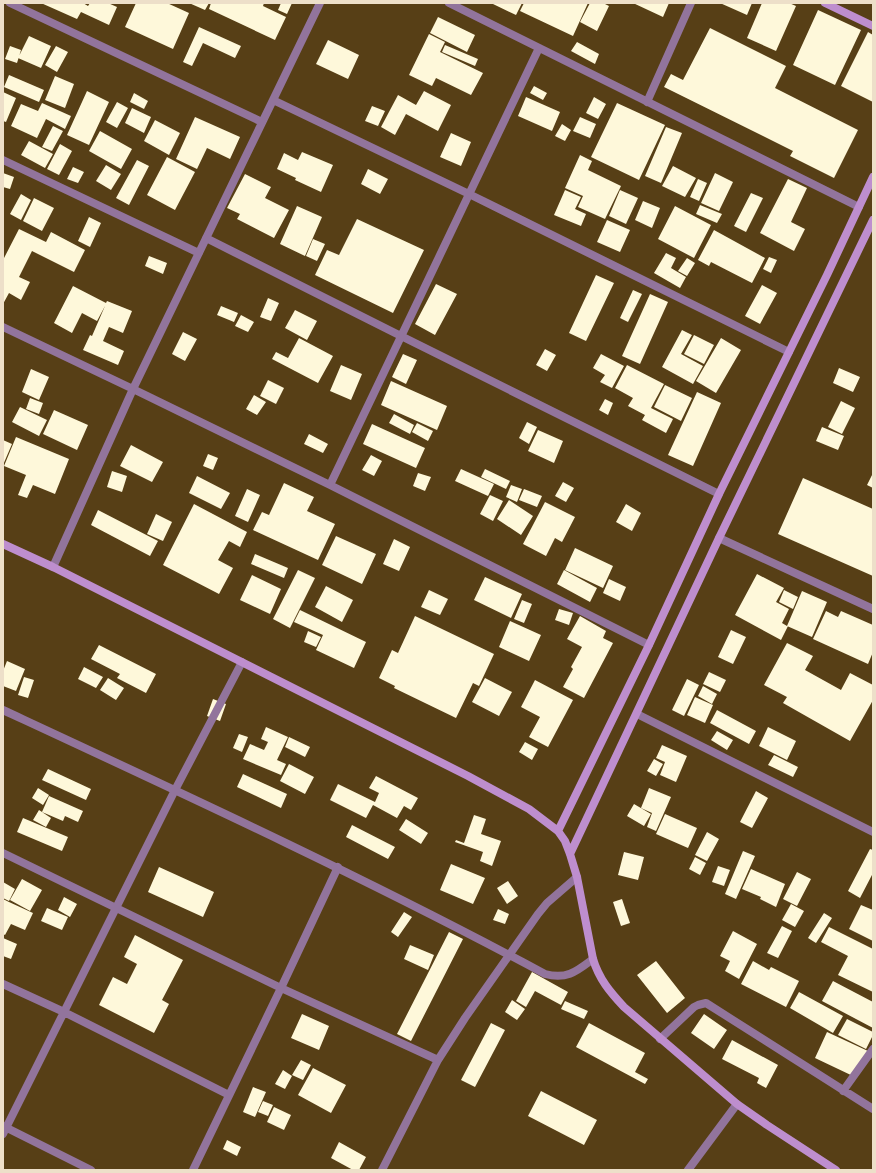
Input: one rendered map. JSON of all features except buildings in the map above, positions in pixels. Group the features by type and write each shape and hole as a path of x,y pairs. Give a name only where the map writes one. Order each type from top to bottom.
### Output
{"main road":[{"path":"825,3 873,26"},
{"path":"558,831 649,645 719,494 873,177"},
{"path":"570,854 719,538 873,220"},
{"path":"3,544 53,567 242,662 529,809 558,831 565,841 577,878 596,970 607,989 624,1007 660,1039 737,1104 836,1170"}],"street":[{"path":"10,3 262,122"},
{"path":"53,567 133,389 320,3"},
{"path":"449,3 859,208"},
{"path":"648,102 691,3"},
{"path":"330,485 538,48"},
{"path":"273,100 469,194 789,352"},
{"path":"3,160 199,253"},
{"path":"206,238 719,494"},
{"path":"3,327 330,485 649,645"},
{"path":"719,538 873,609"},
{"path":"91,1170 4,1129 175,790 242,662"},
{"path":"3,710 338,867 545,974 559,976 574,973 593,959"},
{"path":"636,714 873,832"},
{"path":"3,853 282,988 438,1060"},
{"path":"193,1170 282,988 338,867"},
{"path":"382,1170 438,1060 465,1018 538,914 547,904 577,878"},
{"path":"3,984 64,1012 229,1095"},
{"path":"660,1039 694,1007 706,1003 873,1110"},
{"path":"842,1091 873,1049"},
{"path":"688,1170 737,1104"}]}
